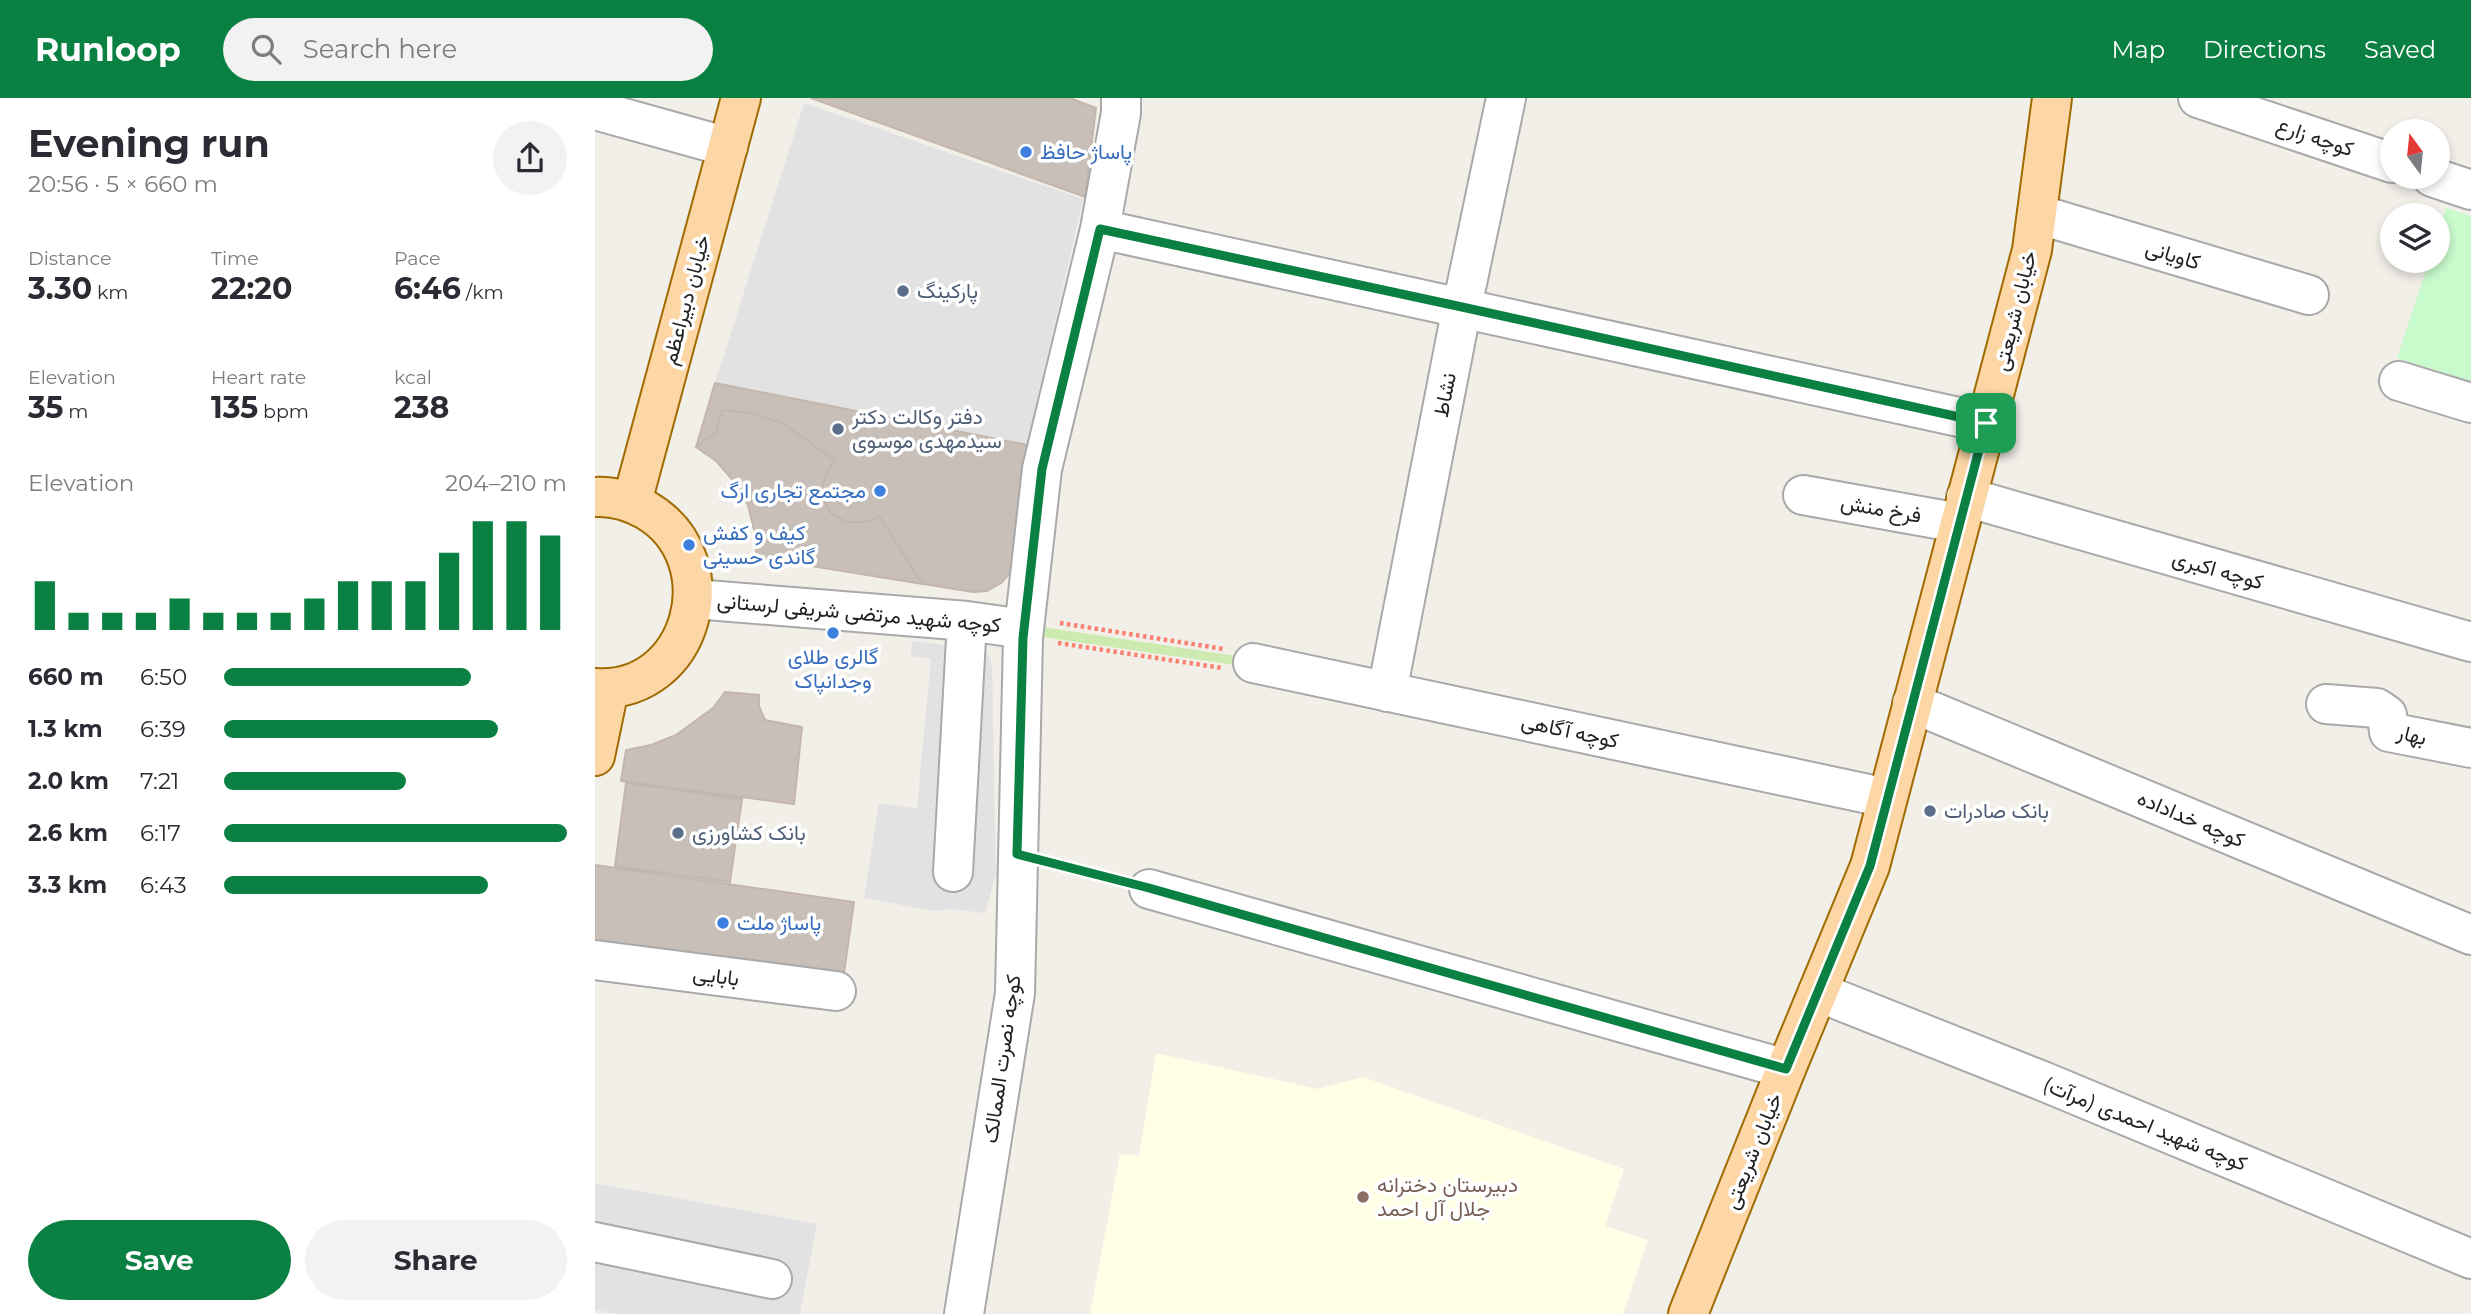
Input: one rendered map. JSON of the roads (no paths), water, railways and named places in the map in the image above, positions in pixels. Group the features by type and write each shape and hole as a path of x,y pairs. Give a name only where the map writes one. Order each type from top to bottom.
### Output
{"main road":[{"name":"خیابان دبیراعظم","path":"613,500 728,147 741,98"},
{"name":"خیابان شریعتی","path":"1688,1314 1870,866 2032,250 2052,98"},
{"path":"595,756 602,688 635,681 658,668 676,648 689,625 694,598 691,568 679,540 659,517 613,500"}],"street":[{"name":"کوچه نصرت الممالک","path":"964,1314 1015,993 1023,628 1042,469 1100,229 1121,113 1121,98"},
{"name":"نشاط","path":"1387,692 1506,98"},
{"name":"کوچه زارع","path":"2198,98 2380,159"},
{"path":"595,110 728,147"},
{"path":"2450,183 2471,190"},
{"name":"کاویانی","path":"2037,214 2309,295"},
{"path":"1100,229 1986,423"},
{"path":"2399,381 2471,403"},
{"name":"فرخ منش","path":"1803,495 1963,510"},
{"name":"کوچه اکبری","path":"1963,510 2471,642"},
{"name":"کوچه شهید مرتضی شریفی لرستانی","path":"694,598 1023,628"},
{"path":"953,872 967,621"},
{"name":"کوچه آگاهی","path":"1253,663 1887,798"},
{"name":"کوچه خداداده","path":"1912,703 2471,935"},
{"name":"بهار","path":"2326,704 2377,708 2387,715 2389,732 2471,748"},
{"path":"1149,888 1786,1069"},
{"name":"بابایی","path":"595,960 836,991"},
{"name":"کوچه شهید احمدی (مرآت)","path":"1818,992 2045,1082 2471,1259"},
{"path":"595,1242 772,1279"}],"place":[{"name":"پاساژ حافظ","path":"1026,152"},
{"name":"پارکینگ","path":"903,291"},
{"name":"دفتر وکالت دکتر سیدمهدی موسوی","path":"838,429"},
{"name":"مجتمع تجاری ارگ","path":"880,491"},
{"name":"کیف و کفش گاندی حسینی","path":"689,545"},
{"name":"گالری طلای وجدانپاک","path":"833,633"},
{"name":"بانک صادرات","path":"1930,811"},
{"name":"بانک کشاورزی","path":"678,833"},
{"name":"پاساژ ملت","path":"723,923"},
{"name":"دبیرستان دخترانه جلال آل احمد","path":"1363,1197"}]}
